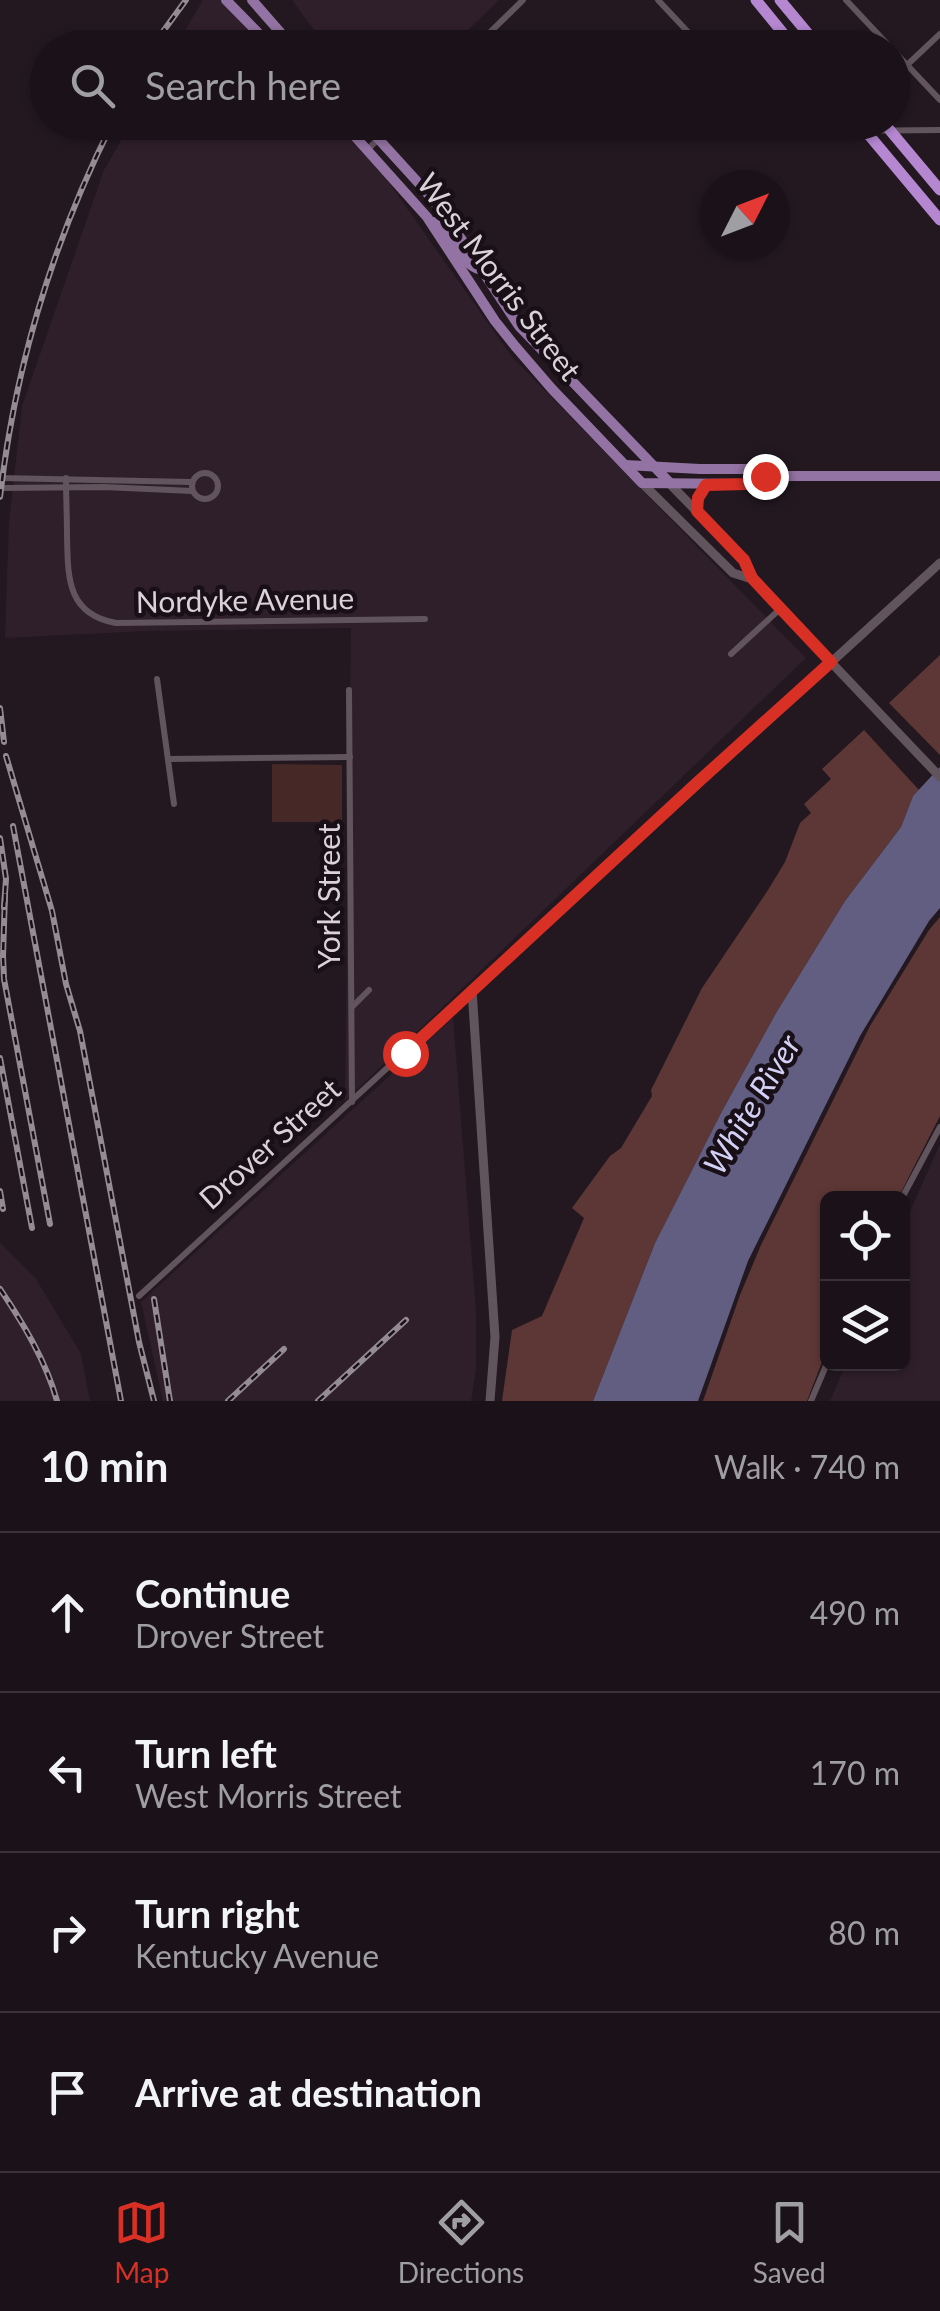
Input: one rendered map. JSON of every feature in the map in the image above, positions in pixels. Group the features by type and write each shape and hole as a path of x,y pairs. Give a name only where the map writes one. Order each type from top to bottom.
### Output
{"highway":[{"path":"756,0 780,30"},
{"path":"780,0 805,30"},
{"path":"873,140 940,220"},
{"path":"898,140 940,190"}],"main road":[{"path":"226,0 255,30"},
{"path":"252,0 278,30"},
{"name":"West Morris Street","path":"359,140 429,220 495,321 524,357 642,483"},
{"name":"West Morris Street","path":"380,140 437,206 510,315 670,484"},
{"path":"429,220 446,230 470,267 481,270"},
{"path":"476,293 491,299 522,339 542,351"},
{"path":"624,465 746,468 754,476 940,476"},
{"path":"642,483 746,484 754,476"},
{"path":"697,511 698,498 706,485"}],"street":[{"path":"492,30 523,0"},
{"path":"658,0 686,30"},
{"path":"846,0 875,30"},
{"path":"910,61 940,34"},
{"path":"910,67 940,100"},
{"path":"910,130 940,130"},
{"path":"368,150 378,140"},
{"path":"0,478 192,486 0,488"},
{"path":"66,478 66,488"},
{"name":"West Morris Street","path":"642,483 733,573 752,578"},
{"name":"West Morris Street","path":"670,484 744,560 752,578 780,609 940,777"},
{"name":"Nordyke Avenue","path":"66,488 68,574 75,596 91,614 116,623 425,620"},
{"name":"Drover Street","path":"139,1296 940,563"},
{"path":"731,654 780,609"},
{"path":"157,679 174,804"},
{"name":"York Street","path":"349,690 352,1102"},
{"path":"168,758 350,757"},
{"path":"352,1008 369,990"},
{"path":"472,990 495,1338 490,1401"},
{"path":"906,1191 940,1127"},
{"path":"811,1401 824,1371"}],"shaded area":[{"path":"203,0 220,0 248,30 186,30"},
{"path":"292,0 499,0 468,30 314,30"},
{"path":"121,140 351,140 385,177 512,357 806,658 345,1101 351,628 5,638 9,523 22,406 104,170"},
{"path":"940,655 940,755 889,703"},
{"path":"864,730 919,790 901,827 845,901 776,1013 721,1113 655,1243 593,1401 502,1401 512,1330 542,1316 584,1218 572,1208 610,1156 621,1148 652,1096 651,1090 702,988 768,890 785,862 800,823 811,813 804,804 831,779 822,769"},
{"path":"272,764 342,765 342,822 272,822"},
{"path":"940,917 940,1116 902,1191 820,1191 820,1367 807,1401 703,1401 761,1245 870,1026"},
{"path":"453,1018 476,1312 476,1369 471,1401 163,1401 141,1302"},
{"path":"940,1144 940,1401 830,1401 843,1371 910,1371 910,1211"},
{"path":"0,1243 36,1279 81,1354 90,1401 0,1401"}],"water":[{"name":"White River","path":"940,767 940,908 860,1036 748,1261 698,1401 593,1401 655,1243 721,1113 776,1013 845,901 901,827 913,796"}],"railway":[{"path":"164,30 186,0"},
{"path":"0,497 16,400 40,305 72,212 105,140"},
{"path":"0,708 4,742"},
{"path":"6,756 52,911 80,1031 139,1342 154,1401"},
{"path":"13,826 121,1401"},
{"path":"0,838 6,879 4,907"},
{"path":"5,894 4,979 50,1224"},
{"path":"0,1058 32,1228"},
{"path":"0,1191 3,1209"},
{"path":"0,1289 33,1343 57,1401"},
{"path":"154,1299 170,1401"},
{"path":"318,1401 406,1320"},
{"path":"228,1401 284,1349"}],"route":[{"path":"405,1053 831,662 752,578 744,560 697,511 698,498 706,485 746,484 754,476 765,476"}]}
